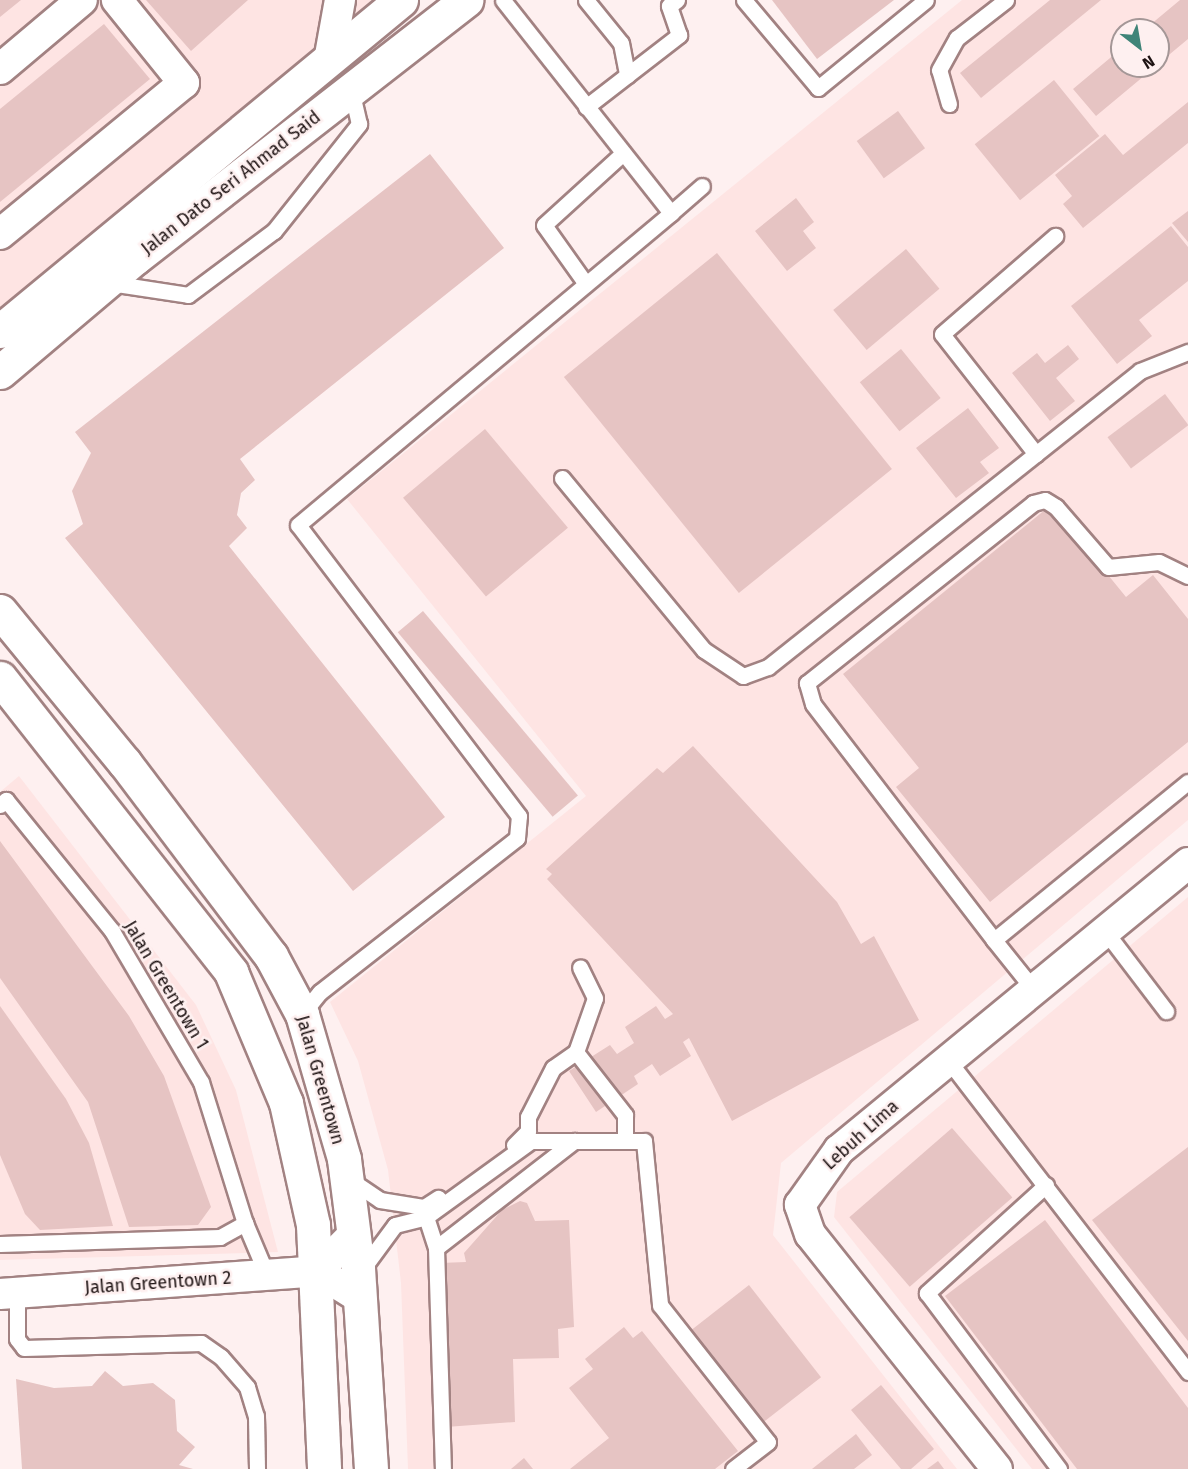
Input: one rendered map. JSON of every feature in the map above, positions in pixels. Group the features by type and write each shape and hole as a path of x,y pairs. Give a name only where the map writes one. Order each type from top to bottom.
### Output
{"main road":[{"name":"Jalan Dato Seri Ahmad Said","path":"0,372 96,273 329,61 401,0"},
{"name":"Jalan Dato Seri Ahmad Said","path":"0,331 96,273 351,90 467,0"},
{"path":"0,354 96,273"},
{"name":"Jalan Greentown","path":"0,611 125,763 271,956 302,1014 344,1176 353,1235 359,1287 371,1469"},
{"path":"0,678 231,972 286,1103 313,1225 317,1271 324,1469"}],"street":[{"path":"0,69 82,0"},
{"path":"0,234 184,83 117,0"},
{"path":"329,61 340,0"},
{"name":"Lebuh Lima","path":"997,1469 810,1234 800,1205 839,1150 1188,863"},
{"path":"353,1235 317,1271 359,1287"},
{"name":"Jalan Greentown 2","path":"8,1294 317,1271"}],"lane":[{"path":"503,0 671,213"},
{"path":"586,0 621,44 627,75"},
{"path":"586,107 679,35 669,6 677,0"},
{"path":"744,0 818,88 926,0"},
{"path":"949,104 939,70 957,38 1006,0"},
{"path":"96,273 188,295 274,231 359,124 351,90"},
{"path":"586,284 544,225 623,153"},
{"path":"302,1014 320,992 517,838 519,816 298,525 702,186"},
{"path":"1036,454 942,334 1055,236"},
{"path":"562,478 704,650 743,676 768,667 1140,371 1188,351"},
{"path":"1034,990 813,704 807,683 1033,503 1045,500 1056,507 1108,567 1159,562 1188,576"},
{"path":"994,940 1188,782"},
{"name":"Jalan Greentown 1","path":"0,805 6,800 112,931 195,1072 245,1223"},
{"path":"1105,932 1166,1011"},
{"path":"528,1131 528,1117 553,1068 576,1052 595,998 580,967"},
{"path":"576,1052 625,1115 625,1141"},
{"path":"948,1060 1188,1372"},
{"path":"344,1176 380,1200 424,1207 528,1131"},
{"path":"528,1131 558,1156"},
{"path":"359,1287 375,1245 395,1225 426,1217 531,1141 644,1141 660,1305 768,1442 733,1469"},
{"path":"436,1248 558,1156 574,1141"},
{"path":"1046,1185 927,1293 1059,1469"},
{"path":"426,1217 436,1248 443,1469"},
{"path":"0,1244 219,1237 245,1223 267,1275"},
{"path":"8,1294 17,1339 24,1347 201,1342 236,1370 253,1406 257,1469"}],"shaded area":[{"path":"0,0 384,0 400,20 0,347"},
{"path":"962,0 1188,0 1188,820 781,1163 773,1235 957,1469 408,1469 401,1283 388,1170 358,1061 330,1002 586,796 347,499"},
{"path":"19,776 196,1005 236,1090 278,1252 0,1260 0,792"},
{"path":"1188,897 1188,1469 1032,1469 834,1217 837,1192"}],"building":[{"path":"0,0 21,0 0,17"},
{"path":"146,0 248,0 191,51"},
{"path":"772,0 894,0 817,59"},
{"path":"1050,0 1101,0 981,98 960,73"},
{"path":"1180,0 1188,0 1188,39 1170,54 1170,18 1158,18"},
{"path":"104,24 150,79 0,202 0,109"},
{"path":"1110,58 1110,78 1142,78 1096,116 1073,89"},
{"path":"1054,80 1099,136 1020,200 975,144"},
{"path":"1188,102 1188,143 1083,228 1063,204 1072,196 1055,175 1105,134 1123,155"},
{"path":"898,111 925,148 884,178 857,141"},
{"path":"430,154 504,248 240,459 255,480 241,493 237,515 247,528 229,546 445,817 353,891 65,538 83,524 72,491 91,453 75,432"},
{"path":"796,198 814,222 803,231 816,248 787,271 755,231"},
{"path":"1188,211 1188,242 1172,223"},
{"path":"1171,226 1188,247 1188,281 1139,320 1152,336 1117,364 1071,306"},
{"path":"906,249 939,289 867,350 833,310"},
{"path":"717,253 892,469 739,593 564,377"},
{"path":"1068,345 1079,359 1056,378 1075,401 1050,421 1012,373 1037,353 1045,363"},
{"path":"901,349 941,398 899,431 860,382"},
{"path":"1165,394 1188,426 1131,468 1107,437"},
{"path":"968,408 999,448 980,462 989,473 956,498 916,448"},
{"path":"485,429 568,528 486,597 403,498"},
{"path":"1051,505 1126,597 1153,575 1188,619 1188,742 990,902 896,787 919,768 843,674"},
{"path":"423,611 578,796 553,817 398,632"},
{"path":"693,746 837,902 861,944 874,936 919,1020 732,1121 689,1038 683,1042 691,1056 660,1076 652,1064 634,1076 638,1084 596,1112 569,1071 610,1045 617,1054 634,1043 625,1027 656,1006 665,1019 673,1014 547,879 552,874 546,869 657,768 663,773"},
{"path":"0,841 129,1016 164,1076 211,1207 198,1225 129,1227 88,1102 0,978"},
{"path":"0,1006 66,1099 89,1143 113,1226 40,1230 25,1214 0,1155"},
{"path":"952,1128 1012,1197 910,1287 849,1217"},
{"path":"1188,1147 1188,1341 1092,1220"},
{"path":"520,1201 527,1203 535,1221 569,1220 574,1327 558,1329 559,1358 513,1359 515,1422 446,1427 440,1263 466,1262 464,1253 502,1210"},
{"path":"1045,1220 1188,1408 1188,1469 1077,1469 945,1296"},
{"path":"749,1285 821,1377 758,1426 686,1334"},
{"path":"624,1327 633,1338 642,1331 738,1451 715,1469 570,1469 609,1438 569,1388 593,1369 585,1359"},
{"path":"105,1371 123,1386 153,1383 175,1400 177,1431 195,1447 179,1465 193,1469 22,1469 16,1379 54,1388 92,1386"},
{"path":"881,1385 934,1449 911,1469 901,1469 851,1410"},
{"path":"856,1434 872,1455 854,1469 812,1469"},
{"path":"524,1458 533,1469 511,1469"},
{"path":"938,1461 944,1469 927,1469"}]}
